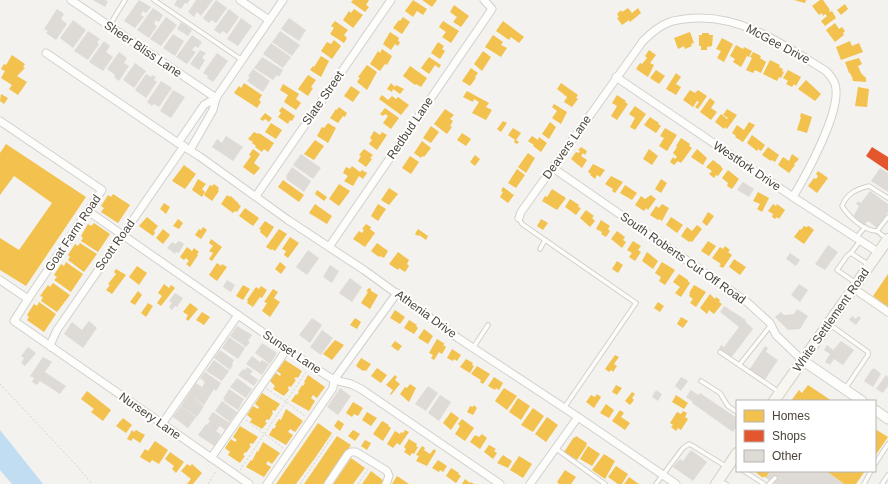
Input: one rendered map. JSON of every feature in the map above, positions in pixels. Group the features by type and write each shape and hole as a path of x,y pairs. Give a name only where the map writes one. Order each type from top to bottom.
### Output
{"main road":[{"name":"White Settlement Road","path":"777,397 854,285 888,239"},
{"path":"720,483 733,462"}],"street":[{"name":"Sheer Bliss Lane","path":"71,0 216,98"},
{"path":"240,0 269,20"},
{"name":"Scott Road","path":"51,346 57,330 184,147 213,110 216,98 283,0"},
{"name":"Slate Street","path":"256,196 391,0"},
{"name":"Redbud Lane","path":"329,247 492,9 484,0"},
{"name":"McGee Drive","path":"616,77 643,41 652,32 669,22 678,19 708,18 726,20 751,28 826,71 831,76 835,85 835,101 821,143 804,179 793,197"},
{"name":"Athenia Drive","path":"46,53 397,292 473,348 676,484"},
{"name":"Deavers Lane","path":"519,218 521,212 616,77"},
{"name":"Westfork Drive","path":"616,77 793,197 878,252"},
{"name":"Scott Road","path":"184,147 204,105 216,98"},
{"name":"Goat Farm Road","path":"0,121 102,190 14,321 51,346"},
{"name":"South Roberts Cut Off Road","path":"553,168 747,302 771,325 776,335 802,360"},
{"name":"Sunset Lane","path":"88,211 310,365 334,380 351,384 361,389 500,484"},
{"path":"0,280 28,299"},
{"path":"854,285 888,312"},
{"path":"267,484 333,388 334,380 397,292"},
{"path":"162,424 238,315"},
{"name":"Nursery Lane","path":"51,346 52,349 249,484"},
{"path":"211,458 287,349"},
{"path":"802,360 861,400"},
{"path":"876,411 888,419"},
{"path":"530,484 578,417"},
{"path":"328,484 348,454 351,452 362,454 387,472 389,476 386,484"}],"lane":[{"path":"109,26 125,0"},
{"path":"154,0 242,60"},
{"path":"888,198 869,186 849,194 842,206 847,213 865,227 871,231 877,231 888,239"},
{"path":"877,231 888,217"},
{"path":"519,218 522,224 636,303 564,408"},
{"path":"854,285 837,270 851,253 865,227"},
{"path":"540,249 546,240"},
{"path":"851,253 869,265"},
{"path":"828,324 868,352 868,355 845,389"},
{"path":"473,348 488,325"},
{"path":"740,364 771,325"},
{"path":"720,352 740,364 777,397"},
{"path":"701,381 720,393 728,406 736,411"},
{"path":"656,484 662,474 683,448 689,444 733,462"},
{"path":"876,462 888,444"},
{"path":"555,448 605,484"},
{"path":"746,472 764,484"},
{"path":"864,484 870,472"},
{"path":"882,484 888,475"},
{"path":"769,484 775,478"}],"path":[{"path":"236,475 287,402 310,365"},
{"path":"0,384 92,484"},
{"path":"261,385 287,402 310,420"},
{"path":"240,416 289,452"},
{"path":"300,484 334,434"},
{"path":"358,484 373,462"},
{"path":"208,484 220,464"}],"water":[{"path":"0,430 43,484 12,484 0,470"}],"building: Homes":[{"path":"353,0 369,0 366,5 369,7 365,12 351,2"},
{"path":"413,0 427,9 423,15 417,11 413,17 405,11"},
{"path":"422,0 437,0 432,7"},
{"path":"794,0 806,0 805,3"},
{"path":"820,0 823,0 830,10 829,11 832,11 836,18 825,26 821,21 827,16 825,14 823,16 822,13 819,15 812,6"},
{"path":"845,4 848,9 841,15 837,10"},
{"path":"454,5 469,16 461,27 453,22 457,17 450,12"},
{"path":"628,8 632,13 638,8 641,13 630,22 629,20 622,25 617,18 619,17 617,14 621,10 622,12"},
{"path":"354,9 363,15 353,28 343,20 349,11 351,13"},
{"path":"403,17 410,22 402,34 393,28"},
{"path":"335,21 348,30 344,35 347,38 344,43 330,34 334,28 331,26"},
{"path":"443,21 459,31 451,43 442,37 446,32 439,27"},
{"path":"503,21 524,37 519,43 511,37 509,40 496,31"},
{"path":"835,23 839,29 842,27 845,31 843,33 844,35 835,42 826,30"},
{"path":"390,32 399,38 398,41 400,42 398,46 395,44 391,50 383,44"},
{"path":"690,32 694,43 691,44 692,46 685,49 684,46 678,49 674,38"},
{"path":"702,33 709,33 709,35 713,35 712,46 707,47 707,50 701,50 701,46 699,46 699,35 702,35"},
{"path":"493,35 503,42 501,45 507,48 501,57 485,47"},
{"path":"722,38 733,44 724,62 717,58 721,51 716,49"},
{"path":"334,40 341,46 332,59 321,51 327,42 331,44"},
{"path":"850,41 852,46 859,43 863,52 841,60 836,47"},
{"path":"438,42 444,46 442,49 445,51 440,59 431,53"},
{"path":"736,45 743,49 744,47 752,51 749,57 747,56 741,67 733,62 735,59 730,56"},
{"path":"382,49 392,56 387,65 385,64 380,71 370,64 378,51 380,53"},
{"path":"649,50 656,55 650,63 654,65 648,77 636,69 640,63 642,64 647,58 645,56"},
{"path":"483,51 491,57 482,71 474,64"},
{"path":"753,52 761,56 760,58 766,62 761,73 755,70 753,73 746,70 752,58 750,57"},
{"path":"12,55 25,64 23,67 25,68 17,76 27,82 18,95 9,89 12,85 1,78 5,71 1,69 4,64 6,65"},
{"path":"321,56 329,61 321,77 310,70 313,66 314,67"},
{"path":"429,57 441,65 439,68 435,65 429,74 421,68"},
{"path":"859,58 862,64 858,66 861,73 866,78 866,82 853,81 845,62"},
{"path":"770,60 780,65 779,67 783,69 782,71 784,72 781,78 779,77 777,81 763,74"},
{"path":"367,65 377,72 367,90 357,82 360,78 358,77"},
{"path":"410,66 427,78 421,87 416,84 415,85 403,76"},
{"path":"471,68 478,73 470,86 462,81"},
{"path":"656,70 665,76 659,84 650,78"},
{"path":"788,70 801,77 796,86 794,84 792,87 786,84 788,81 783,78"},
{"path":"676,73 681,77 676,84 681,87 676,95 666,89"},
{"path":"308,75 316,80 311,87 313,88 308,96 298,89"},
{"path":"806,80 821,94 815,101 798,89"},
{"path":"244,83 262,95 259,100 261,102 257,108 234,93 239,86 241,88"},
{"path":"391,83 395,87 396,85 404,89 400,94 393,89 392,92 387,89"},
{"path":"561,83 578,95 576,98 578,99 572,107 564,102 567,97 557,89"},
{"path":"283,84 299,94 296,99 301,103 296,110 284,102 288,95 280,90"},
{"path":"351,86 360,92 353,102 344,96"},
{"path":"858,87 869,89 867,107 855,106"},
{"path":"690,90 695,93 698,90 707,96 698,109 695,107 699,102 697,101 693,107 683,100"},
{"path":"467,91 489,103 486,107 492,110 486,120 472,113 479,102 474,99 473,102 463,97"},
{"path":"1,94 8,98 4,104 0,101"},
{"path":"382,95 388,100 392,96 396,99 398,97 409,105 401,115 379,99"},
{"path":"617,95 628,104 617,120 611,116 617,106 612,103"},
{"path":"710,98 715,102 711,108 717,112 711,120 700,112"},
{"path":"554,104 567,112 561,124 552,118 557,111 552,107"},
{"path":"635,106 646,114 635,130 630,127 635,118 629,114"},
{"path":"282,107 295,116 288,124 278,117 281,113 279,111"},
{"path":"339,107 347,113 338,123 330,118"},
{"path":"385,108 399,118 391,129 383,123 388,116 385,114 383,116 380,114"},
{"path":"445,109 454,115 450,119 453,121 450,126 452,127 447,134 434,124"},
{"path":"727,109 737,115 727,129 725,127 724,129 715,122 721,114 727,119 728,118 723,115"},
{"path":"265,113 272,118 269,122 265,119 263,121 260,119"},
{"path":"801,113 812,117 807,133 797,130"},
{"path":"650,117 661,126 656,133 644,125"},
{"path":"503,121 507,123 501,132 497,129"},
{"path":"550,122 556,127 549,139 542,134"},
{"path":"749,122 755,125 743,142 732,133 737,125 744,130"},
{"path":"271,123 282,130 276,139 265,132"},
{"path":"328,123 336,128 328,143 317,136 322,127 324,128"},
{"path":"431,126 439,132 431,143 423,138"},
{"path":"513,128 521,133 516,140 519,142 517,144 514,142 515,140 508,135"},
{"path":"665,128 677,135 667,151 659,146 664,138 660,136"},
{"path":"374,131 380,135 382,132 387,135 377,150 369,144 372,140 370,138"},
{"path":"254,132 259,133 274,143 268,152 264,149 262,152 255,147 256,146 252,143 253,142 248,139"},
{"path":"462,133 471,139 466,146 457,140"},
{"path":"752,135 765,145 761,151 758,149 757,151 747,143"},
{"path":"532,136 538,140 539,137 547,143 541,152 528,141"},
{"path":"681,138 690,144 689,146 692,148 681,163 678,161 674,165 670,162 673,157 675,159 677,157 673,153"},
{"path":"315,140 324,146 314,160 304,154"},
{"path":"422,141 431,148 424,157 422,156 421,158 414,153"},
{"path":"6,144 86,197 26,286 0,270 0,238 19,250 52,203 14,176 0,195 0,153"},
{"path":"581,147 587,151 585,155 583,153 581,156 587,160 582,168 571,159 576,152 579,153 580,151 578,150"},
{"path":"768,147 779,155 775,162 762,155"},
{"path":"253,149 260,154 254,163 260,168 254,175 243,167 251,156 249,155"},
{"path":"364,149 373,155 366,167 358,161 361,156 359,155"},
{"path":"649,149 658,156 652,165 643,159"},
{"path":"697,149 707,158 703,165 691,157"},
{"path":"528,153 535,158 526,173 518,167"},
{"path":"792,154 799,159 789,173 778,165 783,157 789,161"},
{"path":"475,155 480,159 475,166 470,162"},
{"path":"410,156 419,162 411,174 402,168"},
{"path":"713,160 723,169 718,176 716,175 714,178 709,174 712,171 706,167"},
{"path":"593,164 605,170 600,177 597,175 595,179 588,172"},
{"path":"184,165 196,174 185,189 172,181"},
{"path":"352,166 360,172 362,170 367,173 363,179 359,176 353,186 344,181 348,176 343,173 346,167 350,169"},
{"path":"517,169 525,175 516,188 508,183"},
{"path":"728,170 739,179 732,189 727,186 728,183 722,178"},
{"path":"818,171 828,178 817,193 808,186 814,178 816,179 818,176 816,174"},
{"path":"611,176 623,182 615,193 612,191 613,189 605,184"},
{"path":"198,179 206,184 202,189 205,192 202,197 192,190"},
{"path":"661,179 667,183 661,193 655,189"},
{"path":"283,180 304,195 299,202 278,187"},
{"path":"214,184 219,188 219,191 212,201 204,195 210,185 212,186"},
{"path":"339,184 350,191 339,206 329,199"},
{"path":"625,185 637,193 632,200 620,193"},
{"path":"503,187 514,195 508,203 500,197 503,192 501,191"},
{"path":"389,188 398,194 389,205 381,200"},
{"path":"552,189 566,198 557,210 542,201 545,196 547,197"},
{"path":"317,190 327,197 324,201 315,194"},
{"path":"758,192 769,198 762,212 757,209 760,204 753,201"},
{"path":"113,194 130,205 118,223 101,212 104,208 101,206 108,195 111,197"},
{"path":"227,195 230,197 231,196 241,206 237,212 235,211 233,213 221,204"},
{"path":"651,195 656,199 648,210 646,208 644,211 635,205 641,196 645,199"},
{"path":"570,199 581,208 576,215 565,207"},
{"path":"164,203 170,207 166,214 160,209"},
{"path":"315,204 332,216 327,224 309,213"},
{"path":"378,204 386,209 378,221 371,216"},
{"path":"662,204 669,208 662,221 650,215 656,206 659,208"},
{"path":"773,204 776,206 777,204 785,210 779,219 777,217 775,219 772,217 773,214 768,211"},
{"path":"245,208 259,218 253,226 239,216"},
{"path":"586,210 594,216 592,218 595,221 590,227 580,218"},
{"path":"708,212 714,216 707,226 702,222"},
{"path":"147,217 158,226 154,231 155,233 153,236 139,226"},
{"path":"671,217 683,225 677,233 666,225"},
{"path":"178,219 183,223 179,229 173,226"},
{"path":"541,219 548,223 543,230 537,226"},
{"path":"601,220 610,226 608,229 610,231 606,237 601,234 602,232 596,229"},
{"path":"265,221 274,227 267,238 260,232 261,230 259,229"},
{"path":"94,223 110,234 98,252 81,241 83,238 81,236 88,224 91,226"},
{"path":"366,224 371,227 370,229 375,233 365,247 353,239 359,231 362,233 364,230 362,229"},
{"path":"697,225 702,229 692,242 689,242 681,236 687,227 692,231"},
{"path":"804,226 809,226 814,230 804,244 794,237"},
{"path":"203,227 207,230 201,239 195,235 199,229 201,230"},
{"path":"163,229 170,235 163,244 156,238"},
{"path":"279,229 287,234 275,251 272,249 271,250 266,247"},
{"path":"418,229 428,236 426,240 415,234"},
{"path":"617,231 625,237 623,240 626,242 622,248 611,239"},
{"path":"290,237 299,243 288,258 284,255 286,251 282,249"},
{"path":"211,239 222,247 212,261 209,259 213,253 209,251 213,246 209,243"},
{"path":"633,241 641,246 638,250 641,252 635,261 629,257 632,253 627,250"},
{"path":"708,241 716,246 709,256 701,251"},
{"path":"80,243 97,254 84,272 68,260 70,257 68,255 75,244 78,246"},
{"path":"377,243 388,251 384,258 379,257 371,251"},
{"path":"725,246 730,250 728,252 732,255 723,268 719,266 721,264 712,258 720,247 723,249"},
{"path":"187,247 192,251 194,248 199,252 190,267 186,264 189,261 186,258 184,260 180,257"},
{"path":"398,252 409,260 407,264 409,266 405,272 399,268 398,270 389,264"},
{"path":"647,252 658,261 653,269 642,261"},
{"path":"734,259 746,267 740,275 729,267"},
{"path":"617,261 623,265 618,273 612,269"},
{"path":"66,262 83,274 71,292 54,280 57,277 54,275 61,264 64,266"},
{"path":"280,262 286,267 281,274 275,269"},
{"path":"662,262 675,270 665,285 659,281 661,277 655,273"},
{"path":"217,263 221,266 222,264 227,267 217,281 209,275"},
{"path":"137,266 147,273 139,285 129,277"},
{"path":"116,269 126,275 112,294 106,290 110,285 108,284 116,274 114,272"},
{"path":"679,274 690,283 681,297 675,293 680,287 673,282"},
{"path":"888,274 888,307 873,296"},
{"path":"53,283 70,295 57,312 41,301 43,297 40,296 48,285 50,287"},
{"path":"164,284 169,288 171,285 175,288 161,306 157,303 162,296 158,293"},
{"path":"243,285 250,289 243,300 236,296"},
{"path":"694,285 706,292 696,307 690,303 693,299 689,296 689,293"},
{"path":"261,286 267,290 262,298 260,297 253,307 247,303 247,300 256,287 259,289"},
{"path":"369,288 378,295 370,309 361,303 368,292 366,291"},
{"path":"273,289 278,292 274,298 280,302 270,317 262,311 267,303 264,302"},
{"path":"138,291 142,295 135,305 130,302"},
{"path":"710,294 715,299 716,297 720,300 719,302 722,304 714,314 709,310 707,314 700,308"},
{"path":"39,302 56,314 44,332 27,320 29,317 27,315 34,304 37,306"},
{"path":"658,302 664,306 660,312 654,308"},
{"path":"148,303 153,306 146,317 141,313"},
{"path":"190,303 198,309 188,321 186,319 188,315 183,312"},
{"path":"395,310 405,317 400,324 390,318"},
{"path":"202,312 210,317 204,325 196,320"},
{"path":"681,317 688,321 683,328 677,324"},
{"path":"355,318 361,322 357,329 350,325"},
{"path":"409,320 417,325 416,326 418,328 414,334 404,328"},
{"path":"424,329 433,336 428,344 418,338"},
{"path":"437,339 445,344 443,345 446,347 442,354 439,352 434,360 431,358 433,355 429,353"},
{"path":"335,340 344,345 332,360 323,354"},
{"path":"395,341 402,346 398,351 391,346"},
{"path":"452,349 461,355 457,361 447,358"},
{"path":"615,355 619,357 614,364 617,366 613,372 611,370 609,372 605,369"},
{"path":"361,358 371,364 366,371 363,371 356,366"},
{"path":"466,359 473,363 472,365 474,366 470,373 460,367"},
{"path":"285,360 302,371 298,378 296,377 294,379 296,380 291,387 289,386 289,390 284,396 273,389 275,386 270,381 276,373 280,376 281,374 277,371"},
{"path":"477,366 490,374 483,384 480,382 481,380 471,374"},
{"path":"377,368 387,375 381,383 371,376"},
{"path":"308,375 325,387 317,398 313,395 311,398 315,401 309,411 291,401 305,383 304,382"},
{"path":"395,375 397,377 395,380 400,384 391,395 390,394 393,390 386,385"},
{"path":"494,377 503,383 499,390 496,388 495,390 488,386"},
{"path":"410,384 416,388 409,402 400,394 405,387 407,388"},
{"path":"616,385 622,388 617,395 612,392"},
{"path":"808,385 830,400 792,400 799,390 802,393"},
{"path":"504,388 517,396 507,410 495,401"},
{"path":"87,391 111,410 103,421 91,412 94,409 81,399"},
{"path":"632,392 635,394 632,398 634,400 630,405 625,401"},
{"path":"262,393 280,404 275,411 273,410 269,420 267,419 265,422 267,423 262,429 250,422 252,419 247,415 253,406 258,409 259,407 255,404"},
{"path":"597,394 601,397 594,408 586,402 591,395 595,397"},
{"path":"676,395 688,403 684,409 672,402"},
{"path":"518,398 530,406 521,420 509,412"},
{"path":"353,402 363,408 358,416 354,414 352,417 346,413"},
{"path":"606,404 614,410 609,418 600,413"},
{"path":"474,405 477,408 473,415 467,412 470,406 473,407"},
{"path":"533,408 544,416 533,432 521,425"},
{"path":"286,409 303,421 295,432 290,429 288,432 293,435 286,445 269,435 279,419 281,420"},
{"path":"620,410 624,413 621,417 630,423 625,430 612,421"},
{"path":"683,411 687,413 685,417 688,419 681,430 678,428 676,431 671,427 673,425 670,423 677,412 681,414"},
{"path":"367,412 377,418 371,426 362,420"},
{"path":"451,412 459,418 451,430 443,423"},
{"path":"547,417 558,425 546,442 535,434"},
{"path":"123,418 132,425 126,433 116,426"},
{"path":"462,419 474,428 465,441 455,434 460,426 458,424"},
{"path":"338,420 344,424 340,431 334,426"},
{"path":"382,421 391,428 383,441 373,434"},
{"path":"318,423 332,433 315,458 296,484 276,484"},
{"path":"240,426 258,437 253,444 251,443 249,445 251,446 243,455 245,456 240,463 228,455 230,452 225,448 231,439 235,442 237,440 233,437"},
{"path":"132,430 134,432 136,430 145,435 140,443 133,438 131,441 127,439"},
{"path":"353,430 360,434 355,441 348,436"},
{"path":"405,430 409,432 400,445 397,443 393,448 387,444 395,431 400,434"},
{"path":"876,430 888,437 876,455"},
{"path":"482,434 487,438 480,449 470,442 475,435 479,437"},
{"path":"337,436 351,445 324,484 304,484"},
{"path":"576,436 587,443 577,460 564,452"},
{"path":"409,439 417,444 416,446 418,447 414,454 412,453 410,456 404,452 406,449 404,447"},
{"path":"365,440 371,443 367,450 361,446"},
{"path":"155,441 168,450 159,464 152,460 150,463 140,457 145,449 148,451"},
{"path":"263,442 280,453 272,464 268,461 266,464 271,467 264,477 246,467 251,460 252,461"},
{"path":"489,445 496,449 494,451 497,453 493,459 484,452"},
{"path":"422,446 425,448 424,450 430,454 434,449 436,451 427,466 416,461 419,456 416,455"},
{"path":"588,446 600,454 592,466 580,459"},
{"path":"170,452 184,462 176,473 172,469 174,466 165,459"},
{"path":"604,454 615,461 605,479 592,470"},
{"path":"503,455 512,461 508,468 497,463"},
{"path":"519,456 532,464 523,478 510,470"},
{"path":"351,458 365,468 353,484 333,484"},
{"path":"438,460 447,466 443,472 440,470 439,472 432,468"},
{"path":"187,464 190,466 192,464 202,473 193,484 187,484 191,479 181,471"},
{"path":"616,466 628,474 622,484 618,484 608,477"},
{"path":"451,468 461,476 456,483 446,476"},
{"path":"565,470 576,477 571,484 559,484 557,482"},
{"path":"371,471 384,481 382,484 362,484"},
{"path":"755,472 769,472 766,478 764,476 763,478"},
{"path":"827,472 864,472 856,484 844,484"},
{"path":"397,476 409,484 392,484"},
{"path":"629,477 639,484 624,484"},
{"path":"465,479 470,483 471,482 474,484 462,484"}],"building: Shops":[{"path":"872,147 888,157 888,171 866,156"}],"building: Other":[{"path":"93,0 107,0 106,1 108,2 105,7"},
{"path":"139,0 151,7 146,13 143,11 141,15 144,17 135,28 124,21"},
{"path":"177,0 190,0 187,4 185,3 181,9 174,5"},
{"path":"196,0 213,0 201,16 197,12 194,17 188,12"},
{"path":"216,0 227,8 216,23 211,20 209,23 203,18"},
{"path":"153,8 163,15 159,22 156,20 154,24 157,26 149,38 137,30"},
{"path":"57,9 64,14 61,19 67,24 56,40 46,33 48,31 44,29"},
{"path":"229,9 239,17 227,34 223,31 220,34 214,30"},
{"path":"166,17 177,25 161,46 150,39"},
{"path":"241,18 252,26 238,46 227,39"},
{"path":"289,18 306,30 299,41 281,29"},
{"path":"73,20 86,30 73,48 60,38"},
{"path":"181,22 192,30 188,36 177,29"},
{"path":"88,31 100,39 97,42 99,44 88,60 74,51"},
{"path":"280,31 300,45 292,56 272,42"},
{"path":"173,34 184,41 175,56 163,48"},
{"path":"192,35 202,42 198,48 195,46 192,50 196,52 187,64 176,57"},
{"path":"104,41 110,46 106,52 113,57 103,71 89,62"},
{"path":"271,43 291,57 283,68 263,54"},
{"path":"200,50 206,53 202,58 205,60 199,70 190,64"},
{"path":"119,52 127,58 124,63 129,66 119,81 114,77 115,75 107,69"},
{"path":"217,53 228,61 213,82 203,73"},
{"path":"262,57 283,70 279,77 277,75 273,80 254,68"},
{"path":"135,63 146,71 134,88 123,80"},
{"path":"253,69 270,81 263,92 247,81 250,77 248,76"},
{"path":"146,74 151,77 152,75 156,77 154,80 157,82 146,98 135,90"},
{"path":"161,81 172,88 159,107 154,104 152,106 147,102"},
{"path":"173,90 185,97 171,118 160,111"},
{"path":"226,136 243,147 233,161 212,147 217,139 222,143"},
{"path":"301,154 321,168 313,179 293,165"},
{"path":"292,167 311,181 304,192 286,179 286,176"},
{"path":"880,168 888,173 888,192 871,181"},
{"path":"743,182 754,189 749,197 737,190"},
{"path":"870,191 888,204 888,212 877,228 868,221 864,225 853,217 859,206 856,204 858,201 861,203"},
{"path":"179,241 184,244 179,253 176,252 175,254 167,248 172,242 175,244"},
{"path":"828,245 838,252 825,270 815,264"},
{"path":"308,250 319,258 307,275 296,267"},
{"path":"790,253 800,260 796,266 786,259"},
{"path":"330,265 339,271 332,283 323,277"},
{"path":"350,278 362,287 352,302 339,293"},
{"path":"227,280 235,285 231,292 223,287"},
{"path":"799,284 808,290 800,302 791,295"},
{"path":"175,293 183,298 177,307 175,306 172,310 169,307 172,303 169,301"},
{"path":"724,306 746,320 745,321 753,329 731,358 719,349 721,345 724,347 739,327 720,312"},
{"path":"797,309 808,316 800,329 788,330 775,317 781,312 784,315 794,314"},
{"path":"852,316 856,319 858,316 861,318 856,325 849,320"},
{"path":"312,318 322,325 310,343 299,335"},
{"path":"89,321 97,328 83,348 64,334 72,322 82,330"},
{"path":"237,326 252,335 248,341 250,342 246,347 230,336"},
{"path":"322,330 333,338 321,355 310,347"},
{"path":"229,337 245,348 238,359 222,348"},
{"path":"841,341 854,350 843,365 834,359 830,365 825,362 830,354 824,350 827,345 833,350"},
{"path":"262,343 277,353 270,364 255,353"},
{"path":"765,346 768,348 766,352 778,360 764,381 749,370"},
{"path":"28,347 36,353 25,366 21,363 24,358 21,356"},
{"path":"220,350 234,360 230,370 214,358"},
{"path":"252,356 260,362 262,360 269,364 262,375 246,364"},
{"path":"43,357 52,362 45,372 66,386 60,394 40,381 37,385 32,382 34,378 30,376"},
{"path":"214,360 229,371 222,381 206,371"},
{"path":"247,367 253,371 250,374 258,380 254,386 238,375"},
{"path":"874,368 881,374 873,387 864,381"},
{"path":"205,372 221,383 216,391 214,389 204,405 192,396 204,406 197,417 181,406 196,383 202,387 205,382 200,378"},
{"path":"886,375 888,377 888,386 883,393 876,389"},
{"path":"681,377 688,381 681,391 675,386"},
{"path":"237,378 252,389 246,398 230,387"},
{"path":"428,386 438,393 426,411 415,404"},
{"path":"340,388 351,396 338,415 327,407"},
{"path":"229,389 244,399 238,410 223,399"},
{"path":"656,390 662,394 658,401 652,397"},
{"path":"691,390 698,395 700,393 736,417 736,428 733,432 692,403 693,402 686,397"},
{"path":"440,395 451,402 439,421 428,413"},
{"path":"222,401 237,412 230,422 215,411"},
{"path":"181,406 196,417 188,428 173,417"},
{"path":"213,412 230,423 225,430 220,426 216,431 221,435 214,446 198,435 206,424 212,428 207,424 210,421 208,419"},
{"path":"691,450 707,462 693,481 673,467 680,459 683,461"},
{"path":"769,472 827,472 844,484 775,484 766,478"}]}
